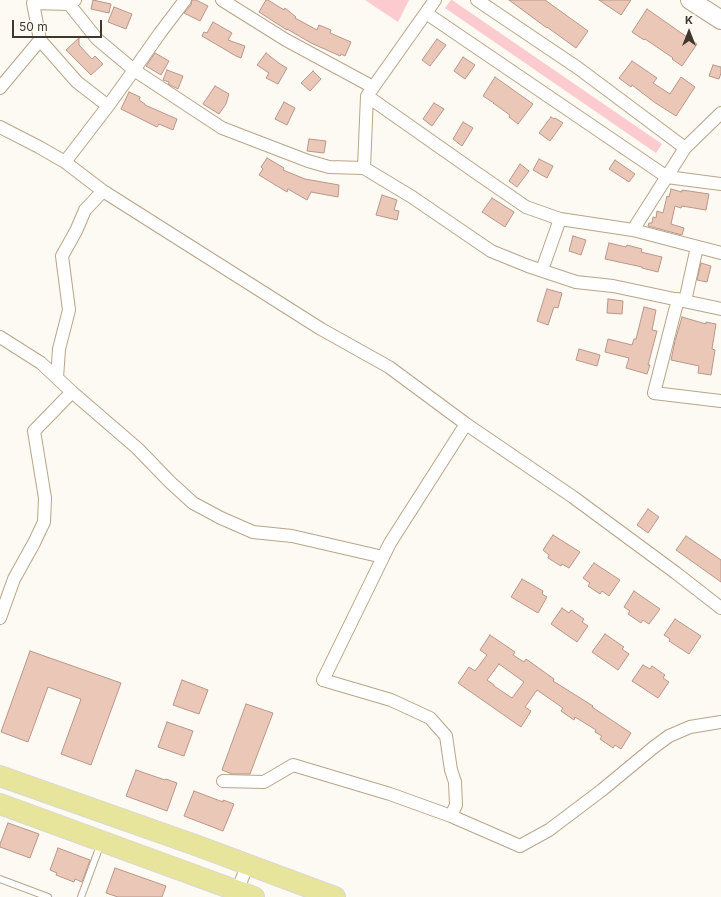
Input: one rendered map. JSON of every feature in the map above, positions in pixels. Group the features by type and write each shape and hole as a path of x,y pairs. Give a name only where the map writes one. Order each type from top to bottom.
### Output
{"main road":[{"path":"690,0 721,20"},
{"path":"0,776 248,864 335,897"},
{"path":"0,804 242,895"}],"street":[{"path":"65,162 108,106 185,0"},
{"path":"222,0 370,92 478,174 526,207 560,219 633,230 721,253"},
{"path":"364,168 370,92 435,0"},
{"path":"477,0 578,68 685,148"},
{"path":"108,106 77,82 40,40 30,2 72,2 97,39 134,70 222,128 308,161 329,167 364,168 412,197 491,251 528,266 576,282 613,286 721,309"},
{"path":"426,13 667,177 721,184"},
{"path":"0,88 40,40"},
{"path":"633,230 685,148 721,113"},
{"path":"0,127 65,162 103,191 321,329 389,367 466,424 573,497 721,608"},
{"path":"56,378 58,349 69,310 62,256 76,231 85,210 103,191"},
{"path":"542,270 560,219"},
{"path":"697,247 654,393 721,401"},
{"path":"0,337 41,364 137,448 193,503 221,518 253,532 292,536 383,556"},
{"path":"0,618 14,579 44,522 45,498 34,431 72,392"},
{"path":"450,816 456,805 455,782 450,770 446,736 430,718 391,700 323,680 390,542 466,424"},
{"path":"223,781 264,782 293,765 390,794 450,816 520,846 549,830 669,736 690,727 721,722"},
{"path":"242,895 248,864"}],"lane":[{"path":"82,897 101,841"},
{"path":"0,879 48,897"}],"shaded area":[{"path":"365,0 409,0 398,22"},
{"path":"451,0 662,144 656,153 445,8"}],"building":[{"path":"93,0 111,4 109,13 91,9"},
{"path":"192,0 196,0 208,6 200,21 184,13 191,5"},
{"path":"266,0 284,10 285,8 296,17 295,18 317,30 319,25 331,30 330,33 351,42 345,56 341,54 340,56 311,43 259,12"},
{"path":"509,0 545,0 588,31 576,48"},
{"path":"599,0 631,0 621,15"},
{"path":"114,7 132,14 126,29 108,22"},
{"path":"647,9 697,44 682,66 672,59 673,58 632,32"},
{"path":"213,22 232,33 228,40 245,46 241,58 202,36 204,32 207,33"},
{"path":"79,38 79,45 92,59 95,56 103,64 91,75 66,50"},
{"path":"437,39 446,45 430,66 422,60"},
{"path":"155,53 169,61 161,75 146,66"},
{"path":"266,53 287,68 278,84 266,78 269,73 257,65"},
{"path":"463,57 475,65 465,79 454,71"},
{"path":"632,61 657,78 653,83 670,94 681,77 695,87 676,116 654,102 632,85 631,87 619,78"},
{"path":"713,65 721,67 719,79 709,76"},
{"path":"167,70 183,76 178,89 168,84 169,82 163,80"},
{"path":"313,71 321,79 310,91 301,83"},
{"path":"495,77 533,104 518,124 509,117 510,115 483,96"},
{"path":"215,86 229,94 226,104 219,114 203,104"},
{"path":"129,92 140,97 139,100 145,105 177,119 173,130 159,124 157,127 121,109"},
{"path":"284,102 295,108 287,125 275,119"},
{"path":"434,103 444,109 432,126 423,119"},
{"path":"551,117 563,123 550,141 539,133"},
{"path":"463,122 473,128 462,146 453,139"},
{"path":"309,139 326,141 324,153 307,151"},
{"path":"267,158 284,168 283,170 305,179 339,185 338,197 311,192 307,200 288,189 287,192 259,175 263,169 261,167"},
{"path":"539,159 553,166 547,178 533,170"},
{"path":"615,160 635,174 629,182 609,169"},
{"path":"520,164 529,171 517,187 509,181"},
{"path":"671,189 682,192 682,190 709,194 706,210 682,206 681,208 675,206 671,224 684,228 682,235 648,226 649,223 652,223 653,217 656,218 657,211 663,213 667,196 669,197"},
{"path":"382,195 397,200 394,210 399,211 397,220 376,215"},
{"path":"492,198 514,212 505,227 482,212"},
{"path":"573,236 586,240 581,255 569,251"},
{"path":"609,243 626,247 627,245 642,249 641,252 662,257 658,272 605,259"},
{"path":"701,263 711,266 707,282 697,280"},
{"path":"547,289 562,293 558,308 554,307 548,325 537,321"},
{"path":"608,299 623,301 622,314 607,313"},
{"path":"644,307 656,310 652,330 657,331 647,374 626,368 629,358 605,352 608,339 632,345 634,339 636,339"},
{"path":"682,317 706,324 706,322 716,324 712,349 715,350 711,375 698,373 699,366 671,360"},
{"path":"579,349 600,355 597,366 576,360"},
{"path":"648,509 659,517 648,533 637,525"},
{"path":"553,535 580,552 569,568 562,564 561,566 548,558 549,555 543,550"},
{"path":"686,536 721,560 721,582 676,550"},
{"path":"594,563 620,580 609,596 602,591 600,594 588,586 590,583 583,578"},
{"path":"522,579 543,591 542,594 547,597 538,613 511,597"},
{"path":"634,591 660,609 649,624 643,620 641,623 628,614 630,611 624,607"},
{"path":"562,608 569,613 571,610 584,619 582,622 588,626 577,642 551,624"},
{"path":"675,619 701,636 689,654 669,641 670,639 664,635"},
{"path":"605,634 624,647 622,649 629,654 618,670 592,652"},
{"path":"490,635 515,652 513,655 524,662 526,659 554,679 553,681 593,706 592,707 631,733 621,749 615,745 613,748 600,739 602,736 595,732 596,730 575,717 574,720 561,711 563,708 537,690 525,707 531,711 521,727 458,683 469,667 475,671 487,655 480,650","holes":["499,664 524,682 512,698 487,680"]},
{"path":"30,651 121,683 91,765 61,754 81,699 48,687 28,742 1,732"},
{"path":"643,665 650,669 652,666 665,675 663,678 669,682 658,698 632,681"},
{"path":"182,680 208,690 199,714 173,705"},
{"path":"246,704 273,713 250,774 232,774 222,770"},
{"path":"167,722 193,731 184,756 158,747"},
{"path":"136,770 177,783 167,811 126,796"},
{"path":"194,791 223,802 223,800 234,804 223,831 184,816"},
{"path":"8,823 39,834 30,858 0,847"},
{"path":"58,848 90,860 82,882 75,879 74,882 56,875 57,873 50,870"},
{"path":"115,868 166,886 162,897 118,897 106,893"}]}
